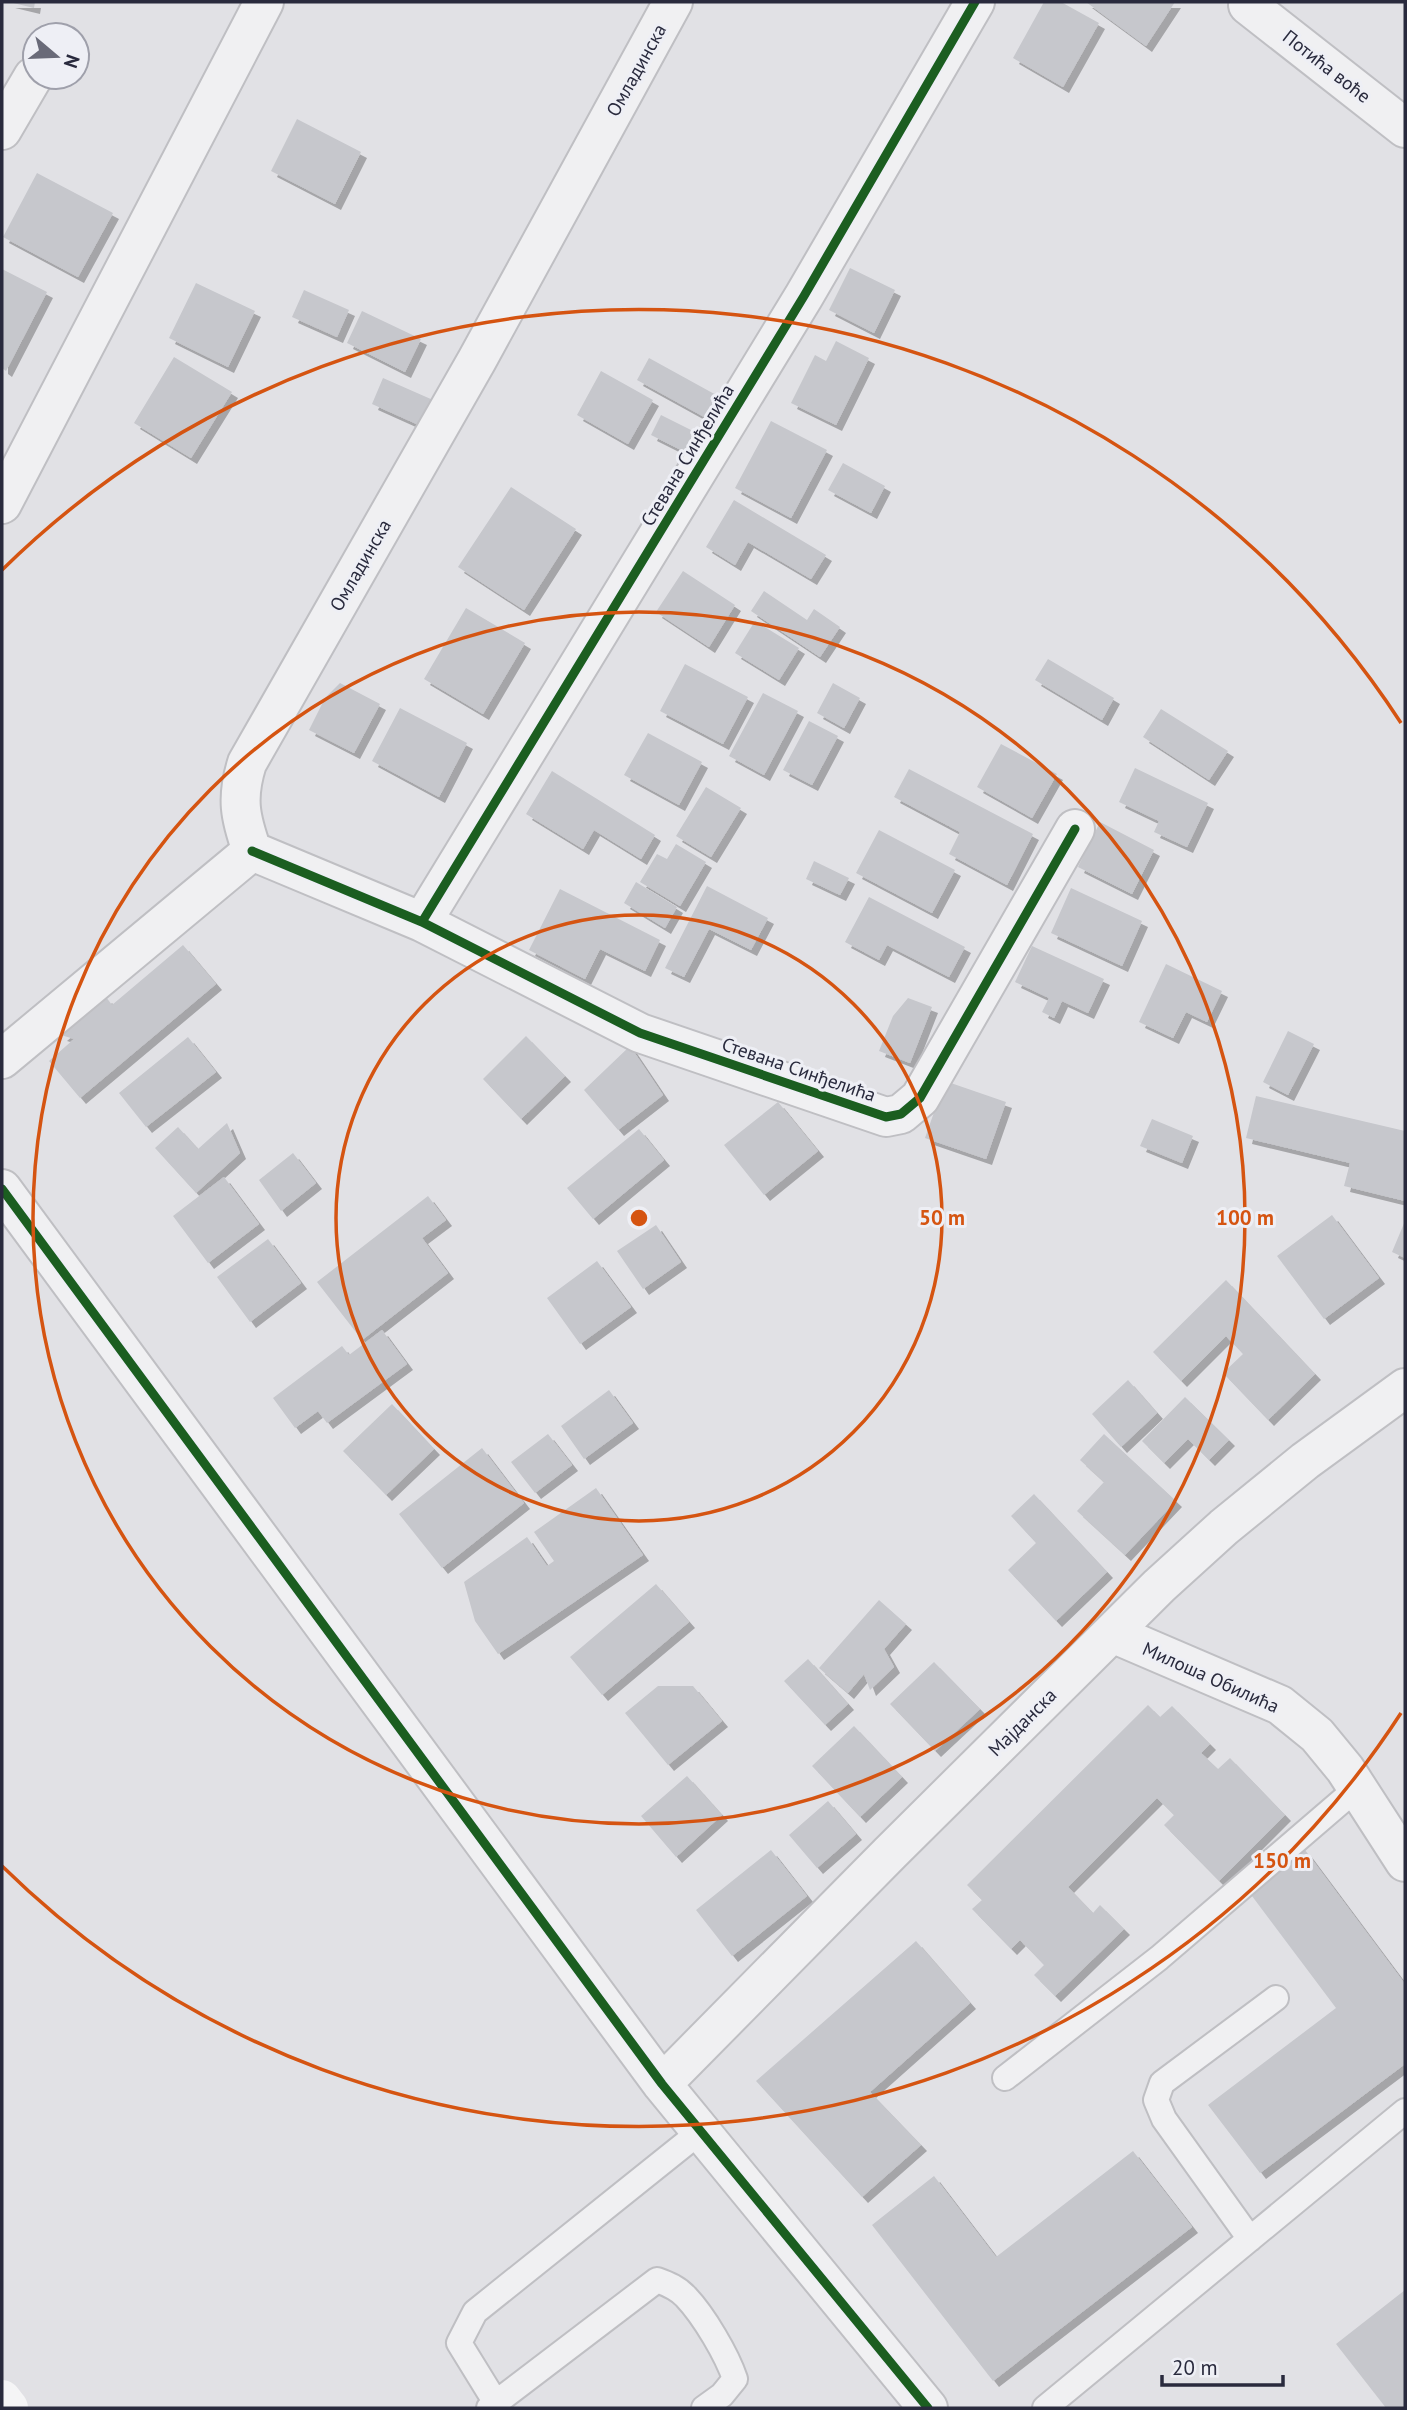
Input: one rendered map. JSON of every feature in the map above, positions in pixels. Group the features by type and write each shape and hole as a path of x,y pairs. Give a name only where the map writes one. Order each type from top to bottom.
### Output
{"main road":[{"path":"2,2399 9,2408"}],"street":[{"path":"2,504 264,2"},
{"name":"Омладинска","path":"252,851 239,802 247,763 477,360 673,2"},
{"name":"Стевана Синђелића","path":"422,922 804,296 975,2"},
{"name":"Потића воће","path":"1247,3 1405,128"},
{"path":"2,130 25,91"},
{"name":"Стевана Синђелића","path":"252,851 422,922 640,1033 886,1117 901,1114 920,1098 1075,829"},
{"path":"2,1059 252,851"},
{"path":"2,1189 662,2084 928,2408"},
{"name":"Мајданска","path":"662,2084 890,1853 1112,1633 1224,1527 1305,1461 1405,1388"},
{"name":"Милоша Обилића","path":"1112,1633 1280,1705 1317,1735 1357,1788 1405,1862"}],"lane":[{"path":"1004,2078 1159,1958 1357,1788"},
{"path":"1250,2239 1164,2119 1156,2100 1162,2083 1276,1998"},
{"path":"1045,2408 1405,2111"},
{"path":"701,2130 475,2312 459,2343 492,2406 657,2280 674,2286 686,2297 728,2359 735,2379 722,2395 704,2408"}],"building":[{"path":"9,2 35,2 34,8"},
{"path":"1044,2 1061,2 1099,23 1063,87 1013,58"},
{"path":"1086,2 1175,2 1146,46"},
{"path":"297,119 361,152 335,204 271,171"},
{"path":"37,173 113,213 78,277 3,237"},
{"path":"850,268 895,290 874,333 829,310"},
{"path":"2,269 47,292 6,371 2,368"},
{"path":"196,283 255,311 228,367 169,338"},
{"path":"304,290 349,310 337,337 292,317"},
{"path":"362,311 421,339 405,372 347,343"},
{"path":"836,341 869,358 836,425 791,403 815,355 826,361"},
{"path":"174,357 232,392 191,458 134,423"},
{"path":"649,358 718,396 706,418 637,380"},
{"path":"601,371 653,400 628,444 577,415"},
{"path":"383,378 433,400 421,426 372,404"},
{"path":"661,415 701,435 691,455 651,435"},
{"path":"771,421 827,450 791,518 735,488"},
{"path":"843,463 885,486 871,513 828,490"},
{"path":"511,487 576,529 524,610 458,567"},
{"path":"734,500 826,555 811,579 748,542 735,565 706,547"},
{"path":"683,571 735,605 709,647 656,612"},
{"path":"764,591 807,620 814,609 840,627 820,657 751,611"},
{"path":"466,608 525,643 483,714 424,679"},
{"path":"755,621 799,648 779,680 735,653"},
{"path":"1048,659 1114,698 1102,720 1035,680"},
{"path":"685,664 748,697 723,744 660,711"},
{"path":"340,683 380,704 354,753 309,730 325,698"},
{"path":"833,683 860,698 844,728 817,713"},
{"path":"763,693 798,711 764,775 729,756"},
{"path":"400,708 467,743 439,797 372,761"},
{"path":"1161,709 1228,751 1209,780 1143,737"},
{"path":"809,721 838,736 812,785 783,770"},
{"path":"648,733 702,762 679,805 624,775"},
{"path":"1001,744 1057,774 1032,818 977,787"},
{"path":"1135,768 1208,803 1187,847 1154,832 1159,821 1119,802"},
{"path":"909,769 1033,834 1007,885 949,854 960,832 894,797"},
{"path":"552,771 655,835 641,859 594,830 583,849 526,814"},
{"path":"706,787 741,808 711,857 676,836"},
{"path":"1100,822 1154,850 1132,894 1078,867"},
{"path":"879,830 955,870 932,913 856,873"},
{"path":"676,844 706,862 680,906 640,882 657,854 667,859"},
{"path":"814,861 849,878 840,895 806,879"},
{"path":"636,882 677,907 665,928 624,903"},
{"path":"707,886 768,918 751,950 709,929 684,977 665,968"},
{"path":"1071,888 1142,921 1122,966 1051,933"},
{"path":"560,889 660,940 645,971 600,949 585,979 529,950"},
{"path":"869,897 965,947 949,977 887,945 879,960 845,942"},
{"path":"183,945 216,984 80,1098 49,1061 74,1039 61,1035 106,997 112,1005"},
{"path":"1032,946 1104,979 1088,1013 1062,1001 1054,1018 1042,1012 1049,998 1015,982"},
{"path":"1166,964 1222,991 1207,1022 1186,1012 1173,1038 1139,1022"},
{"path":"908,998 932,1007 910,1063 879,1051 893,1016"},
{"path":"1288,1031 1314,1044 1288,1095 1263,1082"},
{"path":"526,1036 565,1076 521,1119 483,1079"},
{"path":"188,1037 216,1072 146,1127 119,1093"},
{"path":"630,1046 663,1095 618,1130 584,1090"},
{"path":"945,1081 1006,1102 986,1159 925,1138"},
{"path":"1256,1096 1405,1131 1405,1201 1344,1186 1350,1163 1246,1138"},
{"path":"778,1102 818,1151 764,1195 724,1145"},
{"path":"1152,1119 1193,1136 1182,1163 1140,1146"},
{"path":"227,1123 240,1153 196,1193 155,1148 178,1127 198,1149"},
{"path":"639,1129 664,1160 593,1219 567,1188"},
{"path":"293,1153 316,1183 281,1211 259,1180"},
{"path":"224,1177 259,1224 208,1263 173,1216"},
{"path":"428,1196 446,1220 422,1238 448,1273 362,1340 317,1282"},
{"path":"1332,1215 1379,1278 1324,1319 1277,1256"},
{"path":"1405,1221 1405,1258 1392,1252"},
{"path":"656,1225 681,1262 643,1289 617,1251"},
{"path":"268,1239 301,1283 250,1322 217,1277"},
{"path":"597,1261 631,1307 580,1344 547,1298"},
{"path":"1226,1280 1315,1374 1268,1420 1223,1373 1243,1354 1226,1336 1181,1381 1153,1352"},
{"path":"382,1330 407,1364 327,1423 318,1411 295,1428 273,1398 342,1346 349,1355"},
{"path":"1128,1380 1157,1413 1121,1447 1092,1414"},
{"path":"609,1390 633,1423 584,1459 561,1426"},
{"path":"1185,1397 1229,1440 1209,1460 1188,1439 1164,1463 1142,1441"},
{"path":"392,1404 434,1449 386,1495 343,1451"},
{"path":"548,1434 572,1465 535,1493 511,1462"},
{"path":"1104,1434 1176,1501 1125,1555 1077,1511 1104,1482 1080,1460"},
{"path":"482,1448 524,1503 442,1568 399,1514"},
{"path":"596,1488 643,1555 498,1654 475,1621 464,1582 527,1537 547,1566 554,1561 534,1532"},
{"path":"1034,1494 1107,1572 1056,1621 1008,1570 1036,1543 1011,1516"},
{"path":"656,1584 689,1622 602,1695 570,1657"},
{"path":"879,1600 906,1624 884,1649 894,1667 870,1690 864,1674 848,1693 819,1668"},
{"path":"808,1659 848,1704 825,1725 784,1681"},
{"path":"934,1662 980,1709 935,1751 890,1704"},
{"path":"658,1686 693,1686 722,1721 668,1765 625,1713"},
{"path":"1148,1705 1160,1717 1172,1706 1210,1744 1201,1753 1218,1769 1230,1758 1285,1815 1219,1881 1164,1825 1174,1815 1157,1798 1068,1887 1093,1913 1100,1905 1124,1929 1055,1996 1034,1975 1044,1965 1020,1940 1011,1949 972,1909 982,1900 967,1885"},
{"path":"854,1726 902,1777 860,1817 812,1766"},
{"path":"687,1776 722,1815 676,1857 641,1816"},
{"path":"828,1801 856,1834 817,1868 789,1835"},
{"path":"771,1850 807,1896 732,1956 696,1910"},
{"path":"1305,1850 1405,1984 1405,2064 1260,2173 1208,2105 1336,2008 1249,1892"},
{"path":"916,1941 970,2003 870,2092 921,2145 862,2197 756,2081"},
{"path":"1133,2151 1192,2227 993,2381 872,2225 934,2176 996,2257"},
{"path":"1405,2290 1405,2408 1386,2408 1336,2344"}],"cycle path":[{"path":"422,922 804,296 975,2"},
{"path":"252,851 422,922 640,1033 886,1117 901,1114 920,1098 1075,829"},
{"path":"2,1189 662,2084 928,2408"}]}
